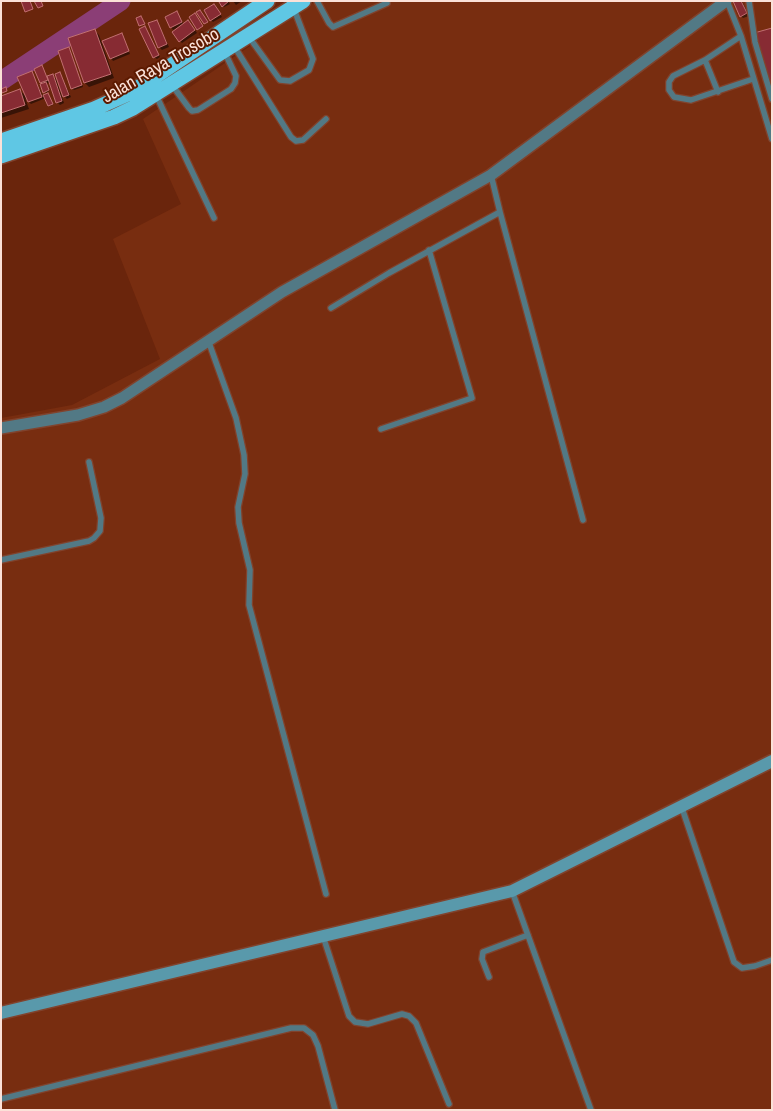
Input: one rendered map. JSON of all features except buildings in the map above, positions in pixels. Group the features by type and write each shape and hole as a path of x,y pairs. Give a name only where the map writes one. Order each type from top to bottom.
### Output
{"highway":[{"name":"Jalan Raya Trosobo","path":"1,141 94,109 132,92 264,2"},
{"name":"Jalan Raya Trosobo","path":"1,156 114,117 156,95 298,4"}],"street":[{"path":"1,428 104,408 122,398 282,292 491,175 726,1"},
{"path":"1,1013 512,891 682,808 772,761"}],"lane":[{"path":"317,1 333,27 387,2"},
{"path":"726,1 741,36 772,140"},
{"path":"749,1 755,42 772,99"},
{"path":"248,36 280,80 290,81 310,70 312,59 298,4"},
{"path":"741,36 705,60 673,76 669,82 669,90 674,96 691,100 753,79"},
{"path":"172,85 192,111 198,110 231,89 235,83 236,76 229,49"},
{"path":"229,49 296,142 303,140 326,119"},
{"path":"705,60 718,92"},
{"path":"156,95 214,218"},
{"path":"491,175 583,520"},
{"path":"331,308 430,250 500,212"},
{"path":"381,429 472,398 430,250"},
{"path":"208,340 236,418 244,455 245,474 238,515 250,570 249,605 326,894"},
{"path":"1,560 89,541 94,538 100,531 101,518 89,462"},
{"path":"682,808 734,962 742,968 772,960"},
{"path":"512,891 591,1110"},
{"path":"489,977 482,958 483,952 528,935"},
{"path":"324,936 349,1016 355,1022 368,1024 402,1014 409,1016 416,1023 449,1104"},
{"path":"1,1099 291,1028 304,1028 313,1035 318,1046 335,1110"}],"shaded area":[{"path":"316,1 772,1 772,1110 1,1110 1,418 72,405 160,359 113,239 181,204 143,119"}],"waterway":[{"path":"1,81 121,1"}]}
